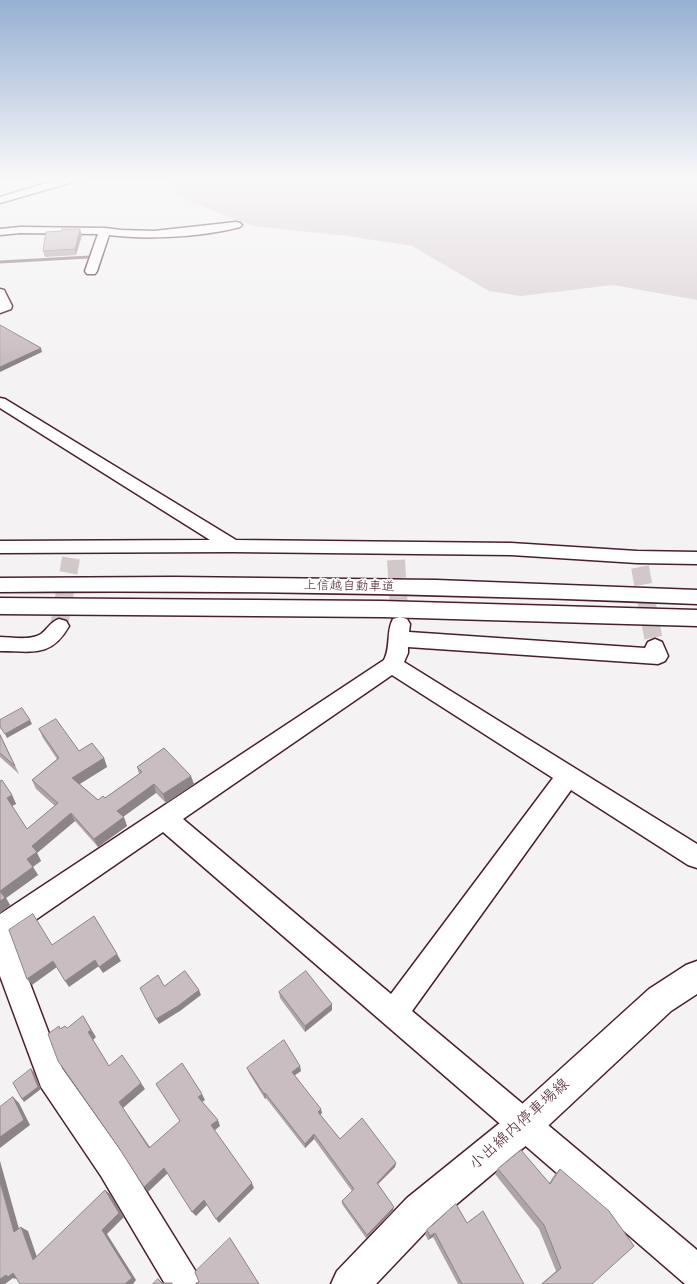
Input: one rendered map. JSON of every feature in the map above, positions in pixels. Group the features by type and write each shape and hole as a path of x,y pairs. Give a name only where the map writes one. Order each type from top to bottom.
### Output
{"main road":[{"name":"上信越自動車道","path":"0,585 386,587 697,597"},
{"name":"上信越自動車道","path":"0,606 382,608 697,618"},
{"name":"小出綿内停車場線","path":"350,1284 420,1212 523,1126 660,1000 697,976"}],"street":[{"path":"91,271 103,238"},
{"path":"0,294 6,306 0,309"},
{"path":"0,402 232,546"},
{"path":"0,547 74,552 232,546 396,554 511,549 638,562 697,558"},
{"path":"0,644 42,644 55,633 59,626"},
{"path":"0,929 392,665 398,653 400,632 658,656 655,648"},
{"path":"392,665 569,775 697,857"},
{"path":"393,1014 569,775"},
{"path":"164,818 523,1126 697,1272"},
{"path":"0,939 51,1077 112,1165 184,1284"}],"shaded area":[{"path":"359,238 697,238 697,300 613,285 521,296 489,291 412,246"}],"building":[{"path":"45,238 78,238 75,249 43,251"},
{"path":"0,325 41,348 0,367"},
{"path":"22,708 30,720 5,734 0,727 0,720"},
{"path":"56,719 79,751 92,743 104,758 72,778 98,800 103,796 105,798 142,772 137,767 164,748 191,776 163,794 154,784 117,811 124,817 94,839 71,813 32,846 37,852 27,859 33,867 0,891 0,781 2,780 12,795 7,798 27,829 58,803 32,780 59,758 39,729"},
{"path":"0,735 15,766 0,753"},
{"path":"0,891 5,898 0,901"},
{"path":"33,914 52,945 94,916 117,954 99,967 95,960 65,981 53,961 27,979 9,930"},
{"path":"185,971 199,990 178,1006 156,1019 140,988 158,975 164,986"},
{"path":"306,971 332,1004 305,1026 279,992"},
{"path":"83,1016 91,1030 88,1032 109,1066 122,1055 141,1083 119,1102 149,1148 180,1121 156,1084 182,1063 202,1094 198,1097 218,1120 211,1125 252,1183 216,1219 204,1200 192,1212 164,1168 144,1187 119,1148 58,1061 48,1034 59,1026 60,1029 65,1026 67,1028"},
{"path":"284,1040 300,1066 292,1072 321,1109 318,1112 340,1139 362,1118 396,1163 377,1183 394,1207 367,1235 342,1201 354,1189 314,1134 305,1144 265,1093 264,1094 247,1068"},
{"path":"31,1069 38,1087 22,1099 13,1083"},
{"path":"13,1097 24,1120 0,1137 0,1107"},
{"path":"521,1150 550,1184 560,1169 609,1211 634,1246 592,1284 542,1284 561,1268 544,1225 498,1169"},
{"path":"0,1182 14,1232 21,1227 33,1260 105,1190 119,1213 102,1230 132,1278 125,1284 20,1284 13,1273 8,1277 6,1275 0,1279"},
{"path":"456,1204 467,1223 483,1211 524,1284 462,1284 435,1233 430,1236 427,1230"},
{"path":"230,1238 259,1284 196,1284 199,1282 195,1272"},
{"path":"158,1279 162,1283 172,1284 153,1284"}],"waterway":[{"path":"0,262 89,257"}],"tunnel":[{"path":"59,626 71,558"},
{"path":"396,560 400,624"},
{"path":"640,567 655,647"}]}
